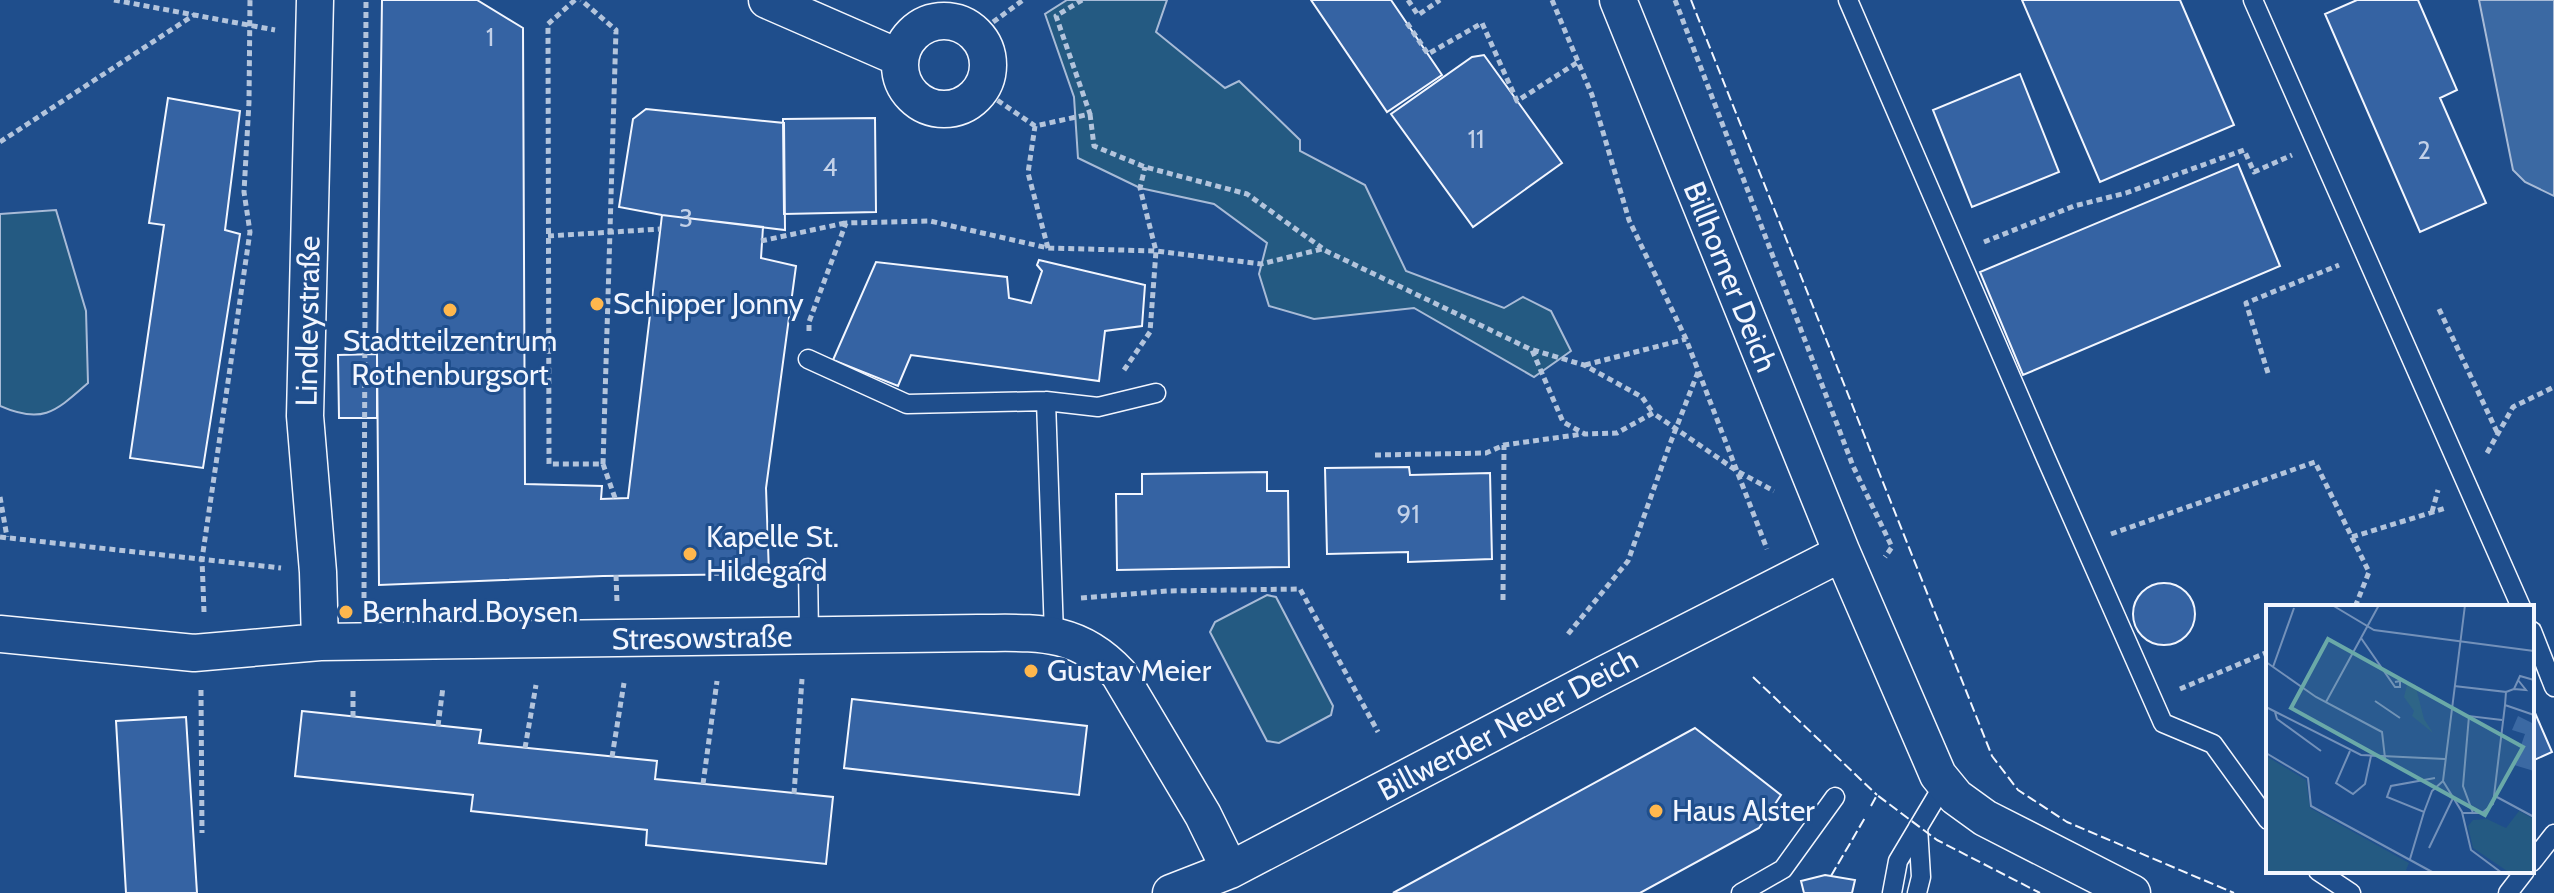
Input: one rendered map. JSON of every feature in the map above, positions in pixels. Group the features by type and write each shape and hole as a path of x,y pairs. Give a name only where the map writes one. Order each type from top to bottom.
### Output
{"street":[{"name":"Lindleystraße","path":"315,0 305,416 318,572 320,642"},
{"path":"767,0 900,58"},
{"name":"Billhorner Deich","path":"1618,0 1842,553 1944,784"},
{"path":"947,20 977,34 988,61 987,76 981,89 957,107 943,109 928,106 915,98 906,87 900,58 906,42 917,30 931,22 947,20"},
{"name":"Billwerder Neuer Deich","path":"1171,893 1230,870 1842,553"},
{"name":"Stresowstraße","path":"0,634 207,652 320,642 809,636 1054,618 1119,674 1203,815 1230,870"},
{"path":"1944,784 1985,818 2132,893"}],"lane":[{"path":"1848,0 2163,723 2213,744 2266,817"},
{"path":"2253,0 2520,605"},
{"path":"808,359 907,404 1046,401 1098,407 1156,393"},
{"path":"1046,401 1054,618"},
{"path":"808,568 809,636"},
{"path":"2541,639 2554,687"},
{"path":"1892,893 1898,861 1944,784"},
{"path":"1741,893 1783,869 1835,797"},
{"path":"1917,893 1921,877 1918,827"},
{"path":"2534,859 2554,834"},
{"path":"2321,873 2351,893"},
{"path":"2508,893 2523,873"}],"path":[{"path":"114,0 315,38"},
{"path":"202,833 201,692 207,652 202,559 250,232 244,192 250,0"},
{"path":"364,598 366,0"},
{"path":"575,0 548,24 549,464 603,464"},
{"path":"581,0 616,30 603,464 615,498"},
{"path":"977,34 1023,0"},
{"path":"1082,0 1056,16 1090,114 1094,146 1145,167 1247,194 1322,249 1532,350 1584,365 1642,397 1653,413 1737,471"},
{"path":"1408,0 1418,15 1440,0"},
{"path":"1552,0 1592,95 1629,220 1686,339 1781,585"},
{"path":"1675,0 1853,466 1892,547 1860,594"},
{"path":"0,142 194,15"},
{"path":"1407,23 1428,54 1482,23 1517,101 1578,62"},
{"path":"981,89 1035,126 1090,114"},
{"path":"1035,126 1028,173 1048,248"},
{"path":"2017,228 2244,150 2254,172 2317,145"},
{"path":"1098,407 1150,332 1156,251 1140,188 1145,167"},
{"path":"761,241 846,223 930,221 1048,248 1156,251 1261,264 1322,249"},
{"path":"808,359 809,322 846,223"},
{"path":"548,236 660,229"},
{"path":"2268,373 2246,303 2312,277"},
{"path":"2439,309 2498,434"},
{"path":"1584,365 1686,339"},
{"path":"1532,350 1563,422 1585,434"},
{"path":"1568,634 1628,561 1699,371"},
{"path":"2484,458 2513,407 2554,387"},
{"path":"1375,455 1486,453 1504,445 1617,433 1653,413"},
{"path":"1503,600 1504,445"},
{"path":"2084,544 2315,462 2369,572 2356,605"},
{"path":"0,497 4,537 318,572"},
{"path":"2352,537 2447,507"},
{"path":"1054,618 1167,591 1300,589 1378,732"},
{"path":"2153,700 2266,653"},
{"path":"794,794 802,679"},
{"path":"703,784 717,681"},
{"path":"612,757 624,683"},
{"path":"525,748 536,685"},
{"path":"438,726 443,687"},
{"path":"353,689 353,717"}],"shaded area":[{"path":"1067,0 1167,0 1156,32 1225,88 1239,81 1300,140 1300,151 1365,185 1406,271 1504,308 1523,297 1551,311 1571,351 1534,377 1414,308 1314,319 1269,306 1259,274 1267,243 1214,204 1140,188 1078,158 1074,97 1045,14"},
{"path":"2479,0 2554,0 2554,196 2525,182 2513,170"},
{"path":"56,210 86,311 88,383 48,412 15,412 0,406 0,214"},
{"path":"1267,595 1276,597 1333,706 1331,715 1279,743 1267,741 1210,632 1215,622"}],"building":[{"name":"Stadtteilzentrum Rothenburgsort","path":"382,0 477,0 523,28 525,484 602,486 601,499 628,498 662,215 763,227 761,258 796,266 766,488 769,574 603,576 379,585 377,354"},
{"path":"1311,0 1391,0 1442,75 1387,112"},
{"path":"2022,0 2180,0 2234,125 2100,182"},
{"path":"2357,0 2418,0 2457,90 2440,98 2486,203 2420,232 2325,14"},
{"path":"1484,55 1562,163 1473,227 1391,114 1472,57"},
{"path":"2020,74 2059,172 1972,207 1933,110"},
{"path":"168,98 240,111 225,230 240,234 203,468 130,458 164,225 149,223"},
{"path":"646,109 784,123 785,230 619,207 633,119"},
{"path":"875,118 876,212 784,214 783,119"},
{"path":"2238,164 2280,266 2023,375 1980,272"},
{"path":"1039,260 1145,285 1142,326 1105,331 1099,381 911,355 898,386 833,360 876,262 1007,277 1009,298 1031,303 1042,271 1037,265"},
{"path":"377,354 377,418 339,418 338,355"},
{"path":"1409,467 1410,475 1490,473 1492,559 1408,562 1408,552 1327,554 1325,468"},
{"path":"1267,472 1267,491 1288,491 1289,567 1117,570 1116,494 1142,494 1142,474"},
{"path":"2164,583 2176,585 2186,592 2193,602 2193,626 2186,636 2176,643 2164,645 2152,643 2142,636 2135,626 2133,614 2135,602 2142,592 2152,585"},
{"path":"852,699 1087,726 1079,795 844,768"},
{"path":"302,711 481,730 479,743 657,761 655,779 833,797 826,864 646,845 647,830 471,811 473,795 295,776"},
{"path":"2534,711 2552,752 2534,760"},
{"path":"186,717 197,893 126,893 116,721"},
{"name":"Haus Alster","path":"1695,728 1781,795 1759,828 1640,893 1393,893"},
{"path":"1825,875 1855,880 1852,893 1804,893 1801,881"}],"fence":[{"path":"1691,0 1992,756 2018,790 2067,822 2234,893"},
{"path":"1753,677 1877,795"},
{"path":"1871,806 1877,795 1937,840 2040,893"},
{"path":"1831,876 1866,816"}],"place":[{"name":"Schipper Jonny","path":"597,304"},
{"name":"Stadtteilzentrum Rothenburgsort","path":"450,310"},
{"name":"Kapelle St. Hildegard","path":"690,554"},
{"name":"Bernhard Boysen","path":"346,612"},
{"name":"Gustav Meier","path":"1031,671"},
{"name":"Haus Alster","path":"1656,811"}]}
